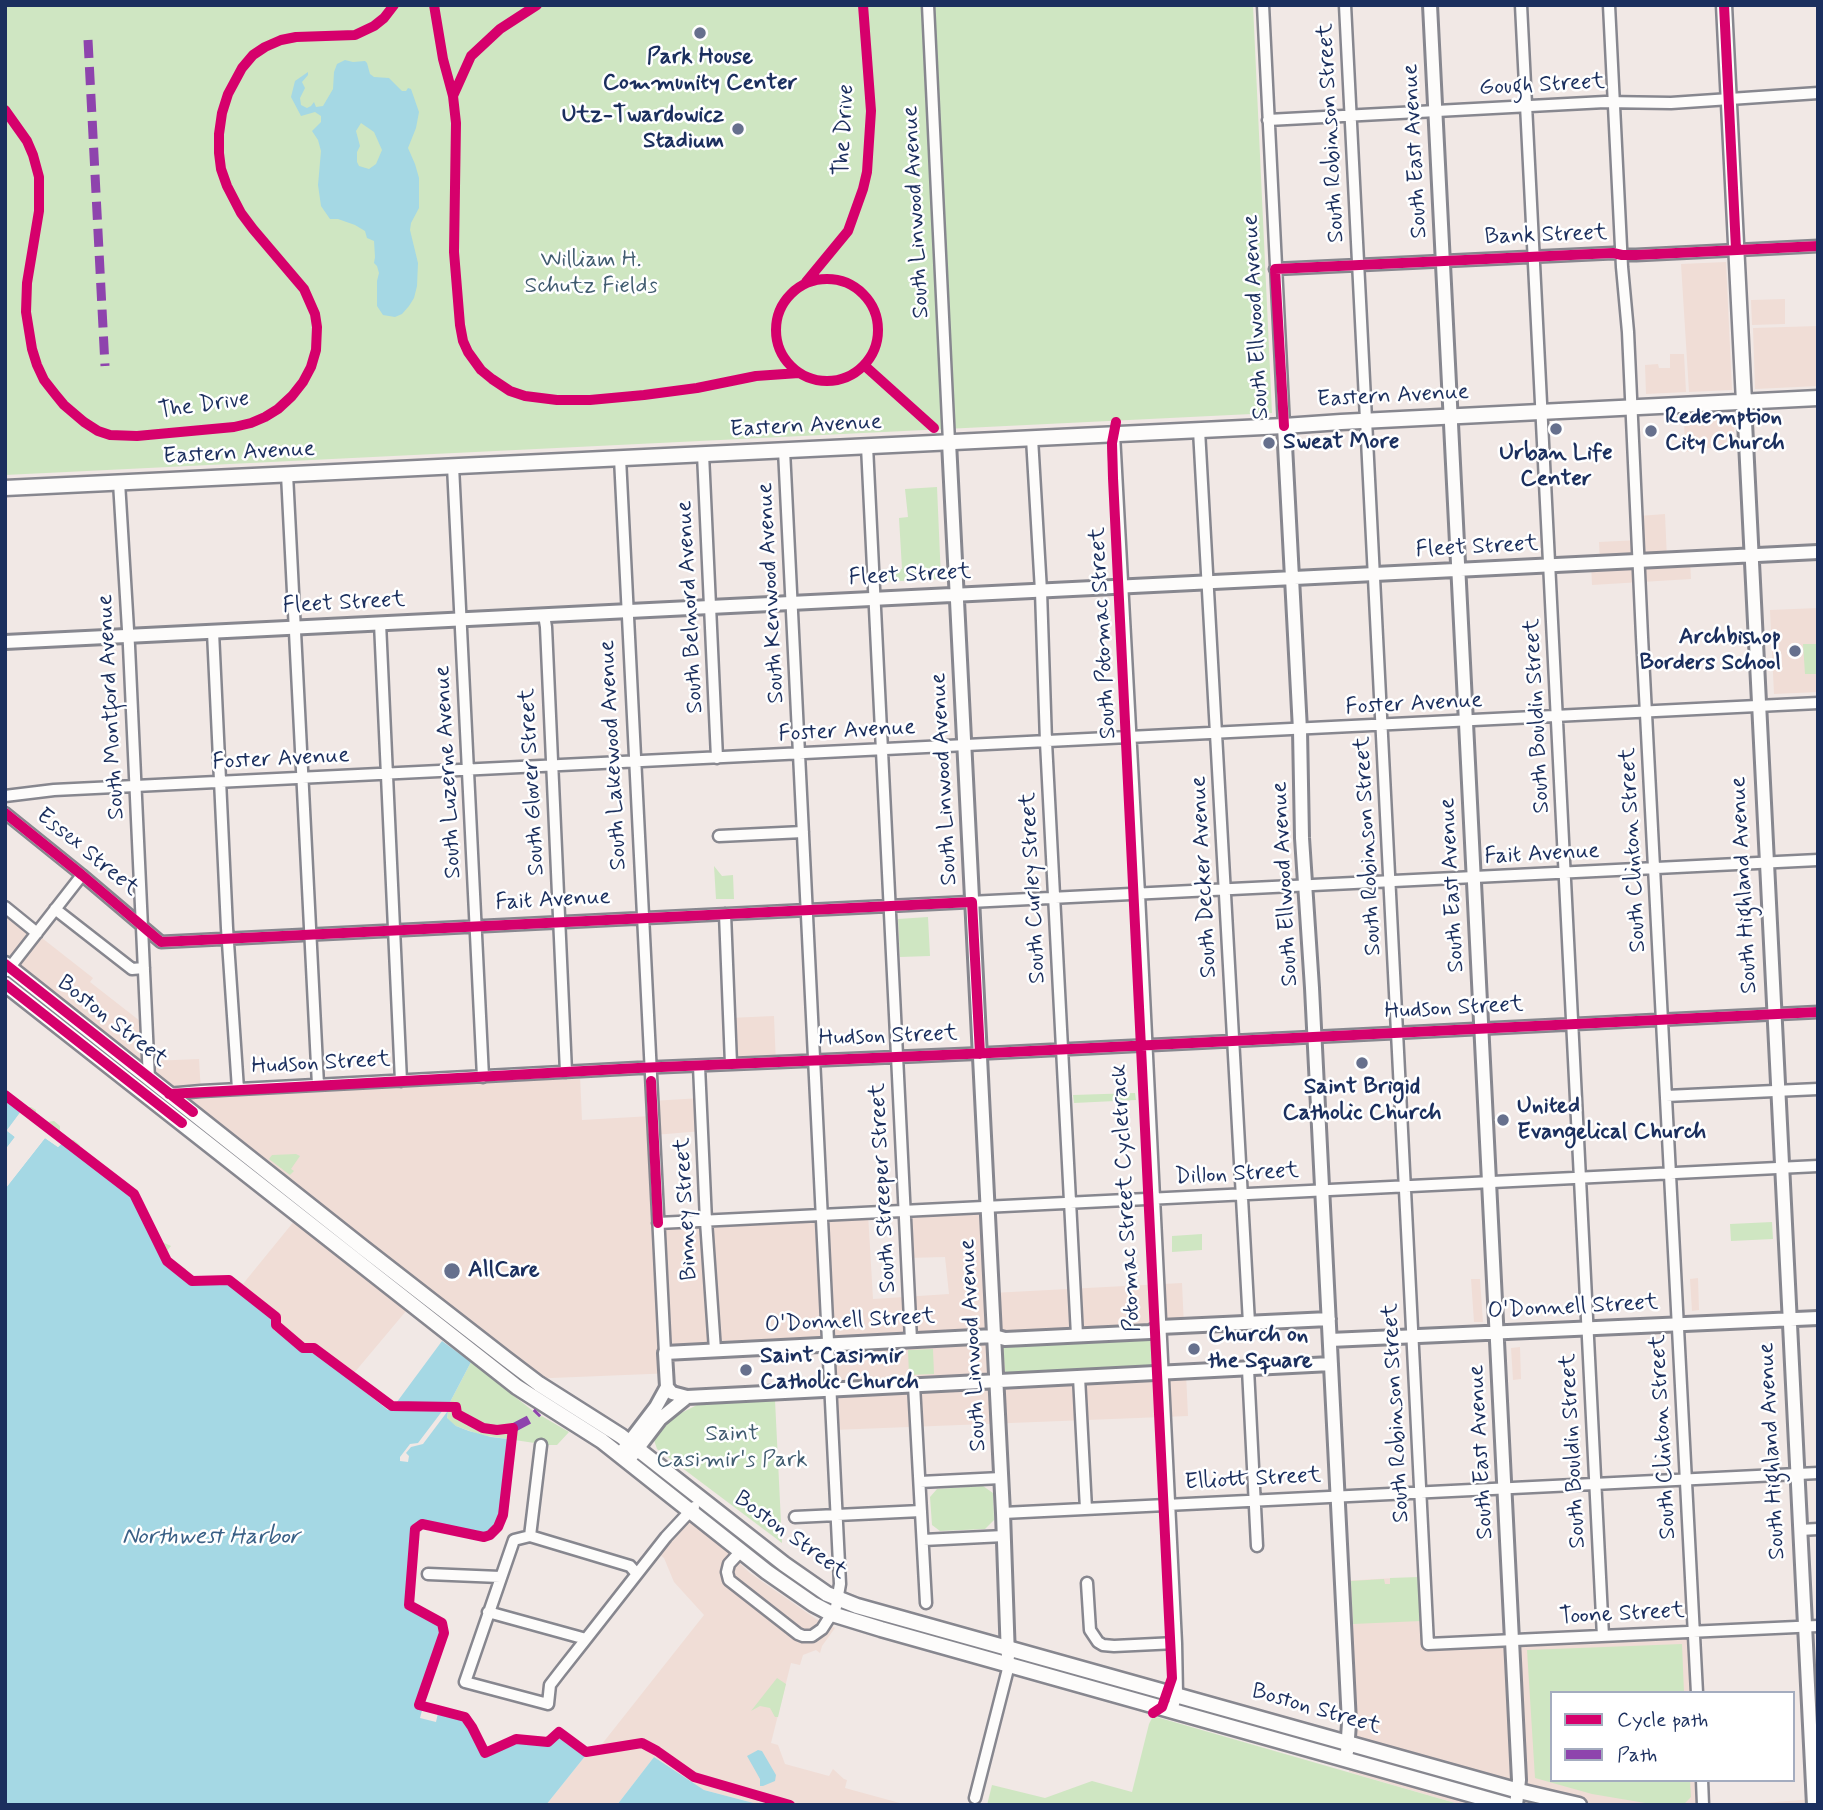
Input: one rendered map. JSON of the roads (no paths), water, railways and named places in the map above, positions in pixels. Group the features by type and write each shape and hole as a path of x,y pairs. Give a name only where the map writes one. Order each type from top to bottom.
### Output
{"main road":[{"name":"South Highland Avenue","path":"1724,5 1744,402"},
{"name":"Eastern Avenue","path":"5,488 1818,398"},
{"name":"Boston Street","path":"7,968 517,1367 633,1445 784,1564 838,1600 1348,1743 1517,1798 1579,1805"},
{"name":"Boston Street","path":"5,984 28,1007 150,1098 517,1387 602,1441 741,1551 800,1595 832,1614 1508,1805"}],"street":[{"name":"South Linwood Avenue","path":"928,5 1002,1478 1009,1665 975,1798"},
{"name":"South Ellwood Avenue","path":"1263,5 1348,1711 1347,1760"},
{"name":"South Robinson Street","path":"1345,5 1428,1644"},
{"name":"South East Avenue","path":"1430,5 1512,1640 1517,1798"},
{"name":"South Bouldin Street","path":"1521,5 1603,1636"},
{"name":"South Clinton Street","path":"1609,5 1622,255 1629,332 1696,1691"},
{"name":"Gough Street","path":"1268,120 1614,102 1671,103 1818,93"},
{"name":"Bank Street","path":"1275,269 1818,246"},
{"name":"South Highland Avenue","path":"1744,402 1800,1530 1811,1626 1814,1805"},
{"name":"South Decker Avenue","path":"1199,430 1249,1322"},
{"name":"South Potomac Street","path":"1114,434 1176,1643 1177,1695 1172,1710"},
{"name":"South Curley Street","path":"1032,438 1077,1335"},
{"name":"South Streeper Street","path":"867,446 911,1340"},
{"name":"South Kenwood Avenue","path":"784,450 841,1584 832,1614"},
{"name":"South Belnord Avenue","path":"704,454 717,758"},
{"name":"South Lakewood Avenue","path":"620,458 667,1387"},
{"name":"South Luzerne Avenue","path":"453,466 483,1075"},
{"path":"288,474 318,1085"},
{"name":"South Montford Avenue","path":"119,482 150,1098"},
{"name":"Fleet Street","path":"5,642 1818,552"},
{"name":"South Glover Street","path":"544,615 566,1072"},
{"path":"380,623 401,1081"},
{"path":"213,632 238,1089"},
{"name":"Foster Avenue","path":"5,796 54,790 1818,704"},
{"name":"Essex Street","path":"5,813 142,926"},
{"path":"719,836 803,832"},
{"name":"Fait Avenue","path":"142,926 161,942 1818,860"},
{"path":"7,968 82,875"},
{"path":"5,907 37,933"},
{"path":"55,909 132,969 145,968"},
{"path":"725,914 732,1064"},
{"name":"Hudson Street","path":"150,1098 238,1089 483,1075 980,1054 1818,1012"},
{"name":"Binney Street","path":"699,1066 715,1350"},
{"path":"1666,1096 1818,1089"},
{"name":"Dillon Street","path":"658,1223 1818,1166"},
{"name":"O'Donnell Street","path":"1330,1340 1818,1318"},
{"name":"O'Donnell Street","path":"665,1353 994,1336 1005,1339 1150,1332 1160,1327 1329,1319"},
{"path":"624,1458 667,1387 672,1393 687,1397 1331,1364"},
{"path":"1248,1369 1257,1546"},
{"path":"1079,1377 1086,1509"},
{"path":"914,1385 926,1603"},
{"path":"633,1445 687,1397"},
{"path":"530,1536 541,1446"},
{"name":"Elliott Street","path":"1003,1513 1818,1473"},
{"path":"919,1482 1002,1478"},
{"path":"637,1574 630,1566 530,1536 514,1540 464,1682 548,1703 550,1685 586,1639 637,1574 666,1537 701,1499"},
{"path":"795,1517 921,1511"},
{"path":"1800,1530 1818,1529"},
{"path":"923,1540 1004,1536"},
{"path":"741,1551 729,1564 729,1580 789,1628 803,1636 812,1636 822,1629 832,1614"},
{"path":"428,1574 500,1577"},
{"path":"1087,1583 1091,1633 1098,1642 1114,1646 1176,1643"},
{"path":"488,1612 586,1639"},
{"name":"Toone Street","path":"1428,1644 1811,1626"},
{"path":"1702,1782 1703,1805"}],"water":[{"path":"345,60 365,61 374,77 389,78 402,91 411,89 419,112 408,148 419,178 419,208 410,230 418,263 417,286 409,306 395,317 383,315 377,306 379,273 374,263 374,241 367,238 365,231 355,225 330,219 321,206 318,185 321,151 312,131 321,122 321,116 315,112 301,116 291,97 295,81 308,72 302,82 305,88 300,98 301,105 307,108 314,102 316,107 323,106 333,89 337,64","holes":["361,123 374,132 382,150 376,164 369,169 359,166 357,162 360,146 356,131"]},
{"path":"5,1096 22,1110 7,1130 15,1137 5,1150"},
{"name":"Northwest Harbor","path":"45,1138 58,1147 63,1142 132,1196 164,1262 190,1282 227,1282 273,1320 274,1330 305,1353 314,1352 388,1410 391,1410 442,1341 471,1362 449,1404 447,1418 456,1426 469,1431 508,1439 500,1515 496,1527 479,1540 423,1527 418,1530 411,1599 413,1604 445,1621 448,1634 420,1718 436,1722 438,1713 460,1719 467,1725 485,1758 517,1742 549,1746 559,1734 586,1755 546,1805 5,1805 5,1189"},
{"path":"758,1750 762,1751 776,1775 775,1781 763,1786 760,1786 760,1779 747,1756"},
{"path":"654,1757 704,1790 761,1805 617,1805"}],"place":[{"name":"Park House Community Center","path":"700,33"},
{"name":"Utz-Twardowicz Stadium","path":"738,129"},
{"name":"Urban Life Center","path":"1556,429"},
{"name":"Redemption City Church","path":"1651,431"},
{"name":"Sweat More","path":"1269,443"},
{"name":"Archbishop Borders School","path":"1795,651"},
{"name":"Saint Brigid Catholic Church","path":"1362,1063"},
{"name":"United Evangelical Church","path":"1503,1120"},
{"name":"AllCare","path":"452,1271"},
{"name":"Church on the Square","path":"1194,1349"},
{"name":"Saint Casimir Catholic Church","path":"746,1370"}],"park label":[{"name":"William H. Schutz Fields","path":"591,274"},
{"name":"Saint Casimir's Park","path":"732,1448"}]}
